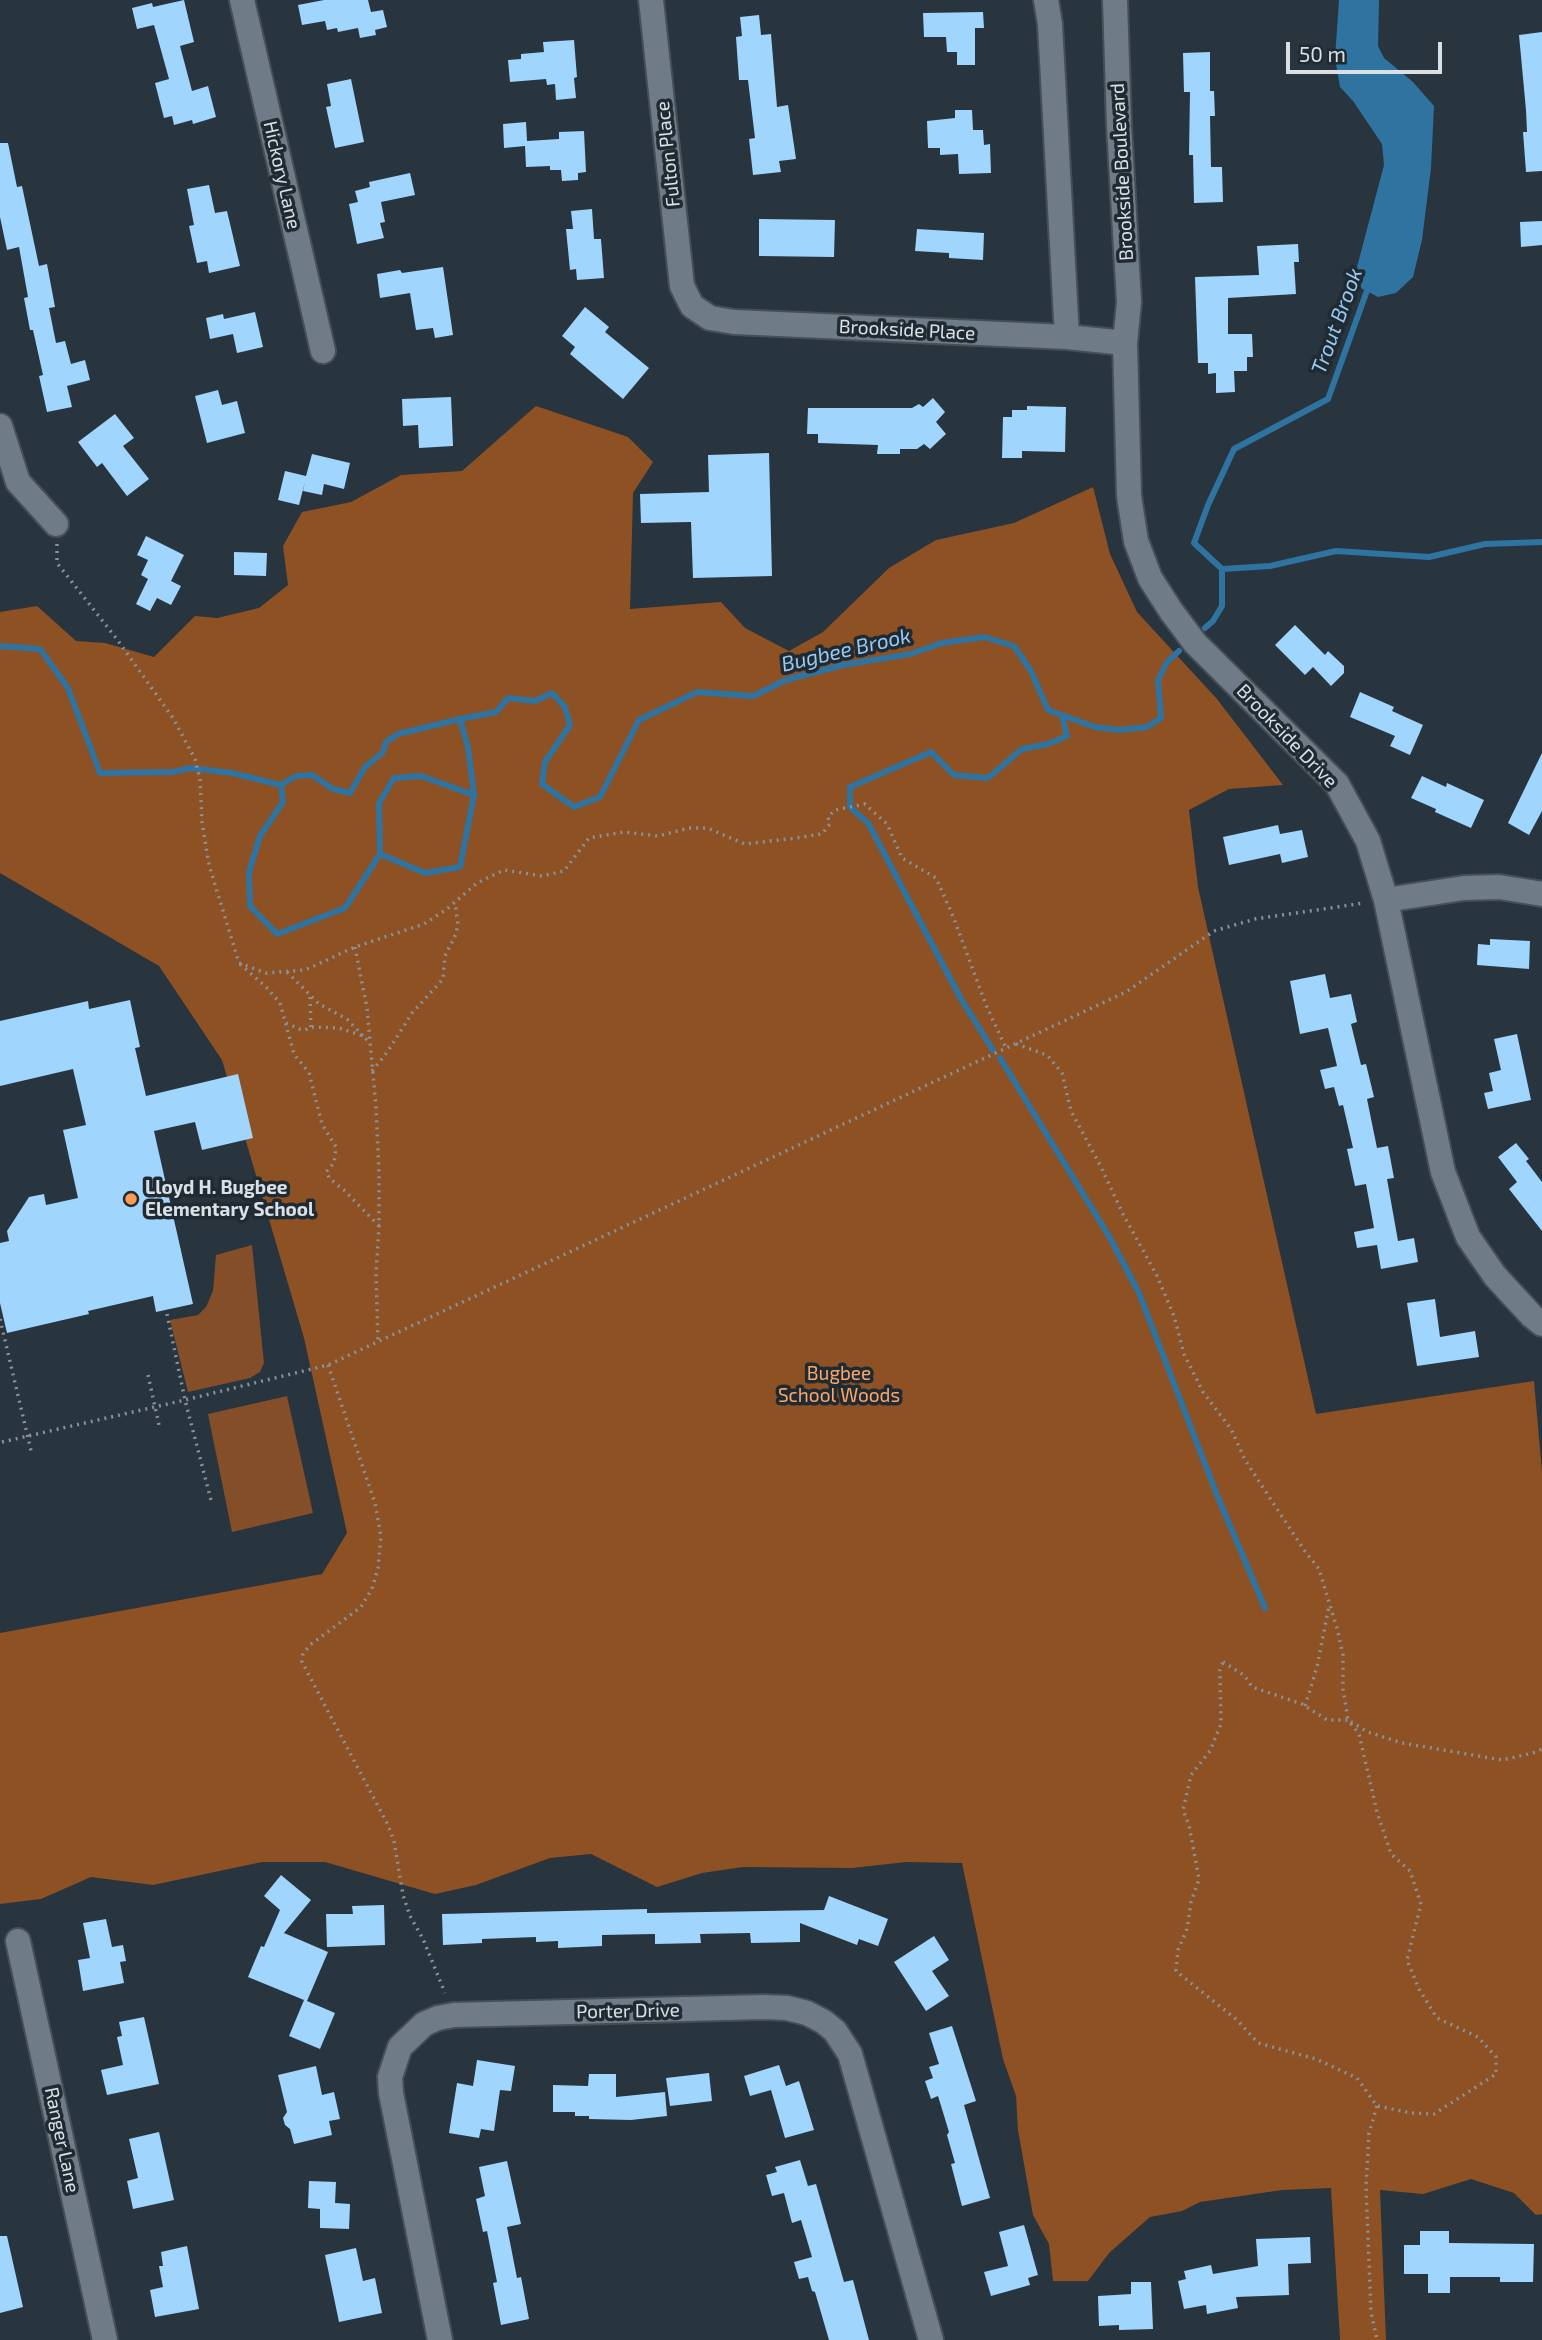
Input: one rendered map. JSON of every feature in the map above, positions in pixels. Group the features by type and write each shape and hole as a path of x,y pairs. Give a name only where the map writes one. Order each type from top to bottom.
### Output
{"street":[{"name":"Hickory Lane","path":"242,0 323,351"},
{"name":"Fulton Place","path":"652,0 682,286 692,306"},
{"path":"1046,0 1050,24 1068,337"},
{"name":"Brookside Boulevard","path":"1115,0 1129,302 1125,343"},
{"name":"Brookside Place","path":"692,306 710,318 734,322 1068,337 1125,343"},
{"name":"Brookside Drive","path":"1125,343 1129,496 1136,541 1150,579 1195,643 1337,784 1368,841 1387,900 1443,1172 1468,1237 1495,1276 1542,1324"},
{"path":"0,426 18,482 56,524"},
{"path":"1387,900 1464,888 1499,887 1542,894"},
{"name":"Ranger Lane","path":"18,1941 105,2340"},
{"name":"Porter Drive","path":"440,2340 391,2093 390,2077 400,2047 424,2024 454,2015 764,2007 788,2008 807,2013 824,2022 835,2031 850,2054 931,2340"}],"path":[{"path":"56,524 57,563 116,638 173,718 195,759 200,779 202,822 209,865 239,963 280,1003 294,1054 309,1073 322,1124 336,1147 334,1163 326,1172 330,1180 344,1190 379,1226"},
{"path":"239,963 266,974 305,970 355,947 424,924 477,883 504,870 542,876 564,871 589,838 624,832 659,836 689,828 708,828 745,844 796,838 822,834 830,824 828,817 835,810 865,804 887,824 902,858 936,878 986,1005 1006,1048"},
{"path":"2,1442 328,1365 1126,992 1214,931 1255,919 1387,900"},
{"path":"372,1071 412,1013 443,979 444,956 456,934 458,924 454,905 456,901"},
{"path":"355,947 367,1008 379,1173 376,1275 378,1341"},
{"path":"287,972 319,1004 347,1019 369,1042"},
{"path":"310,996 311,1027"},
{"path":"286,1023 299,1030 311,1027 339,1028 363,1037"},
{"path":"1016,1044 1047,1055 1062,1073 1071,1111 1157,1276 1174,1316 1184,1354 1203,1392 1231,1429 1245,1460 1319,1569 1343,1655 1343,1689 1348,1720 1359,1734 1377,1812 1391,1854 1410,1871 1420,1904 1407,1959 1419,1989 1437,2018 1478,2037 1496,2057 1496,2074 1434,2114 1377,2106 1357,2078 1316,2060 1258,2043 1237,2020 1176,1972 1178,1950 1187,1928 1191,1902 1199,1878 1189,1825 1183,1810 1191,1775 1210,1751 1221,1724 1220,1671 1223,1662 1245,1676 1252,1687 1305,1706 1327,1720 1348,1720 1368,1732 1402,1743 1502,1760 1542,1749"},
{"path":"167,1314 185,1400 212,1504"},
{"path":"0,1319 32,1455"},
{"path":"328,1365 375,1503 381,1536 375,1579 361,1608 310,1645 303,1654 302,1662 388,1825 410,1916 423,1939 445,1995"},
{"path":"148,1375 159,1426"},
{"path":"1305,1706 1317,1667 1330,1602"},
{"path":"1377,2106 1369,2133 1366,2186 1371,2312 1377,2340"}],"shaded area":[{"path":"252,1245 264,1363 260,1372 250,1378 188,1392 170,1320 198,1315 206,1307 213,1291 216,1255"},
{"path":"287,1396 313,1513 232,1532 208,1414"}],"green space":[{"name":"Bugbee School Woods","path":"536,406 628,437 653,462 633,493 630,609 721,602 745,628 789,651 823,632 889,568 936,540 1014,523 1093,487 1110,554 1137,612 1217,699 1283,785 1229,789 1189,810 1198,887 1316,1414 1534,1381 1542,1472 1542,2214 1536,2215 1514,2193 1471,2179 1423,2194 1380,2190 1386,2340 1340,2340 1331,2188 1282,2190 1200,2202 1182,2211 1150,2217 1109,2253 1088,2281 1053,2281 1049,2244 1033,2215 1018,2130 1016,2096 1003,2059 962,1863 906,1862 852,1868 743,1867 702,1873 657,1887 591,1854 550,1858 476,1885 435,1894 325,1862 262,1862 153,1885 91,1877 41,1899 0,1904 0,1633 322,1574 347,1533 304,1338 222,1060 159,966 0,873 0,612 37,606 76,641 105,643 154,657 195,616 217,618 259,608 288,585 283,546 302,512 351,502 401,475 462,471"}],"water":[{"path":"1339,0 1379,0 1378,46 1384,58 1413,82 1434,106 1431,168 1422,240 1413,277 1396,293 1378,297 1361,288 1357,267 1384,165 1382,144 1353,101 1340,87 1335,58"}],"building":[{"path":"184,0 194,42 180,46 192,91 208,86 216,117 193,124 192,120 174,125 172,116 164,118 155,83 169,79 154,25 137,29 132,8 152,3 153,7"},
{"path":"324,0 368,0 371,12 383,10 387,27 375,30 376,35 360,38 358,28 338,32 337,28 327,30 325,21 302,25 298,5"},
{"path":"983,12 984,28 975,28 975,65 957,65 957,52 947,52 946,37 924,37 923,13"},
{"path":"759,15 761,35 771,34 777,107 788,105 796,159 779,161 781,172 753,175 749,139 755,138 748,80 739,80 736,37 742,36 740,17"},
{"path":"1542,32 1542,171 1526,172 1523,132 1527,132 1526,110 1519,35"},
{"path":"574,40 576,98 556,100 555,84 547,85 546,79 510,82 508,60 521,59 521,54 544,52 543,42"},
{"path":"1210,52 1210,91 1214,91 1215,116 1210,116 1211,167 1222,167 1223,202 1194,203 1193,155 1189,155 1190,92 1184,92 1183,53"},
{"path":"351,79 364,142 335,148 326,107 331,106 327,84"},
{"path":"955,110 972,110 973,130 983,130 984,145 990,144 991,173 959,174 958,154 940,155 940,148 928,148 927,121 955,118"},
{"path":"526,122 527,141 559,139 559,132 584,131 586,172 578,173 578,180 562,181 561,170 550,170 550,166 526,167 525,146 504,148 503,124"},
{"path":"0,143 8,143 17,187 22,186 39,266 47,264 55,307 49,308 56,343 65,341 71,364 85,360 90,380 67,386 72,407 47,412 39,376 43,375 24,298 28,297 19,247 7,250 0,217"},
{"path":"410,173 415,195 381,202 385,222 380,223 384,238 357,244 349,204 358,202 355,191 370,187 369,182"},
{"path":"209,185 215,213 227,211 240,266 209,273 207,261 197,263 189,226 194,225 187,189"},
{"path":"592,209 594,239 601,239 604,278 577,280 576,269 570,270 566,229 573,229 571,211"},
{"path":"759,219 835,220 834,257 759,256"},
{"path":"1542,221 1542,245 1521,247 1520,222"},
{"path":"917,229 984,233 983,260 949,258 949,253 915,251"},
{"path":"1298,244 1299,262 1294,262 1296,294 1228,298 1228,334 1252,334 1253,357 1247,357 1247,371 1234,371 1235,392 1216,393 1216,373 1208,374 1208,363 1198,363 1195,277 1259,275 1257,246"},
{"path":"443,267 453,335 435,338 433,328 416,330 410,293 380,298 377,274"},
{"path":"585,307 609,327 605,332 649,368 623,399 570,354 575,347 562,336"},
{"path":"255,312 263,347 237,353 233,334 210,339 206,318 223,314 224,319"},
{"path":"218,390 222,405 237,401 245,433 207,443 195,396"},
{"path":"451,397 453,446 419,448 418,425 403,426 402,399"},
{"path":"933,398 945,412 936,422 946,434 930,449 924,444 917,449 900,449 900,454 877,454 878,445 818,443 818,434 807,434 808,408 912,408 919,404 923,407"},
{"path":"1027,406 1066,407 1065,452 1022,451 1022,458 1002,458 1003,417 1012,417 1012,410 1027,410"},
{"path":"115,414 134,438 123,446 149,479 127,496 102,463 97,467 78,442"},
{"path":"769,453 772,576 693,578 691,522 641,523 640,494 709,492 708,455"},
{"path":"312,454 350,463 344,489 324,484 322,495 303,491 305,482 299,505 278,500 285,471 306,476"},
{"path":"146,536 184,555 171,581 181,586 171,605 157,598 150,611 136,604 148,579 141,575 148,560 137,555"},
{"path":"234,552 267,553 266,576 234,575"},
{"path":"1295,625 1325,655 1328,651 1344,666 1344,673 1331,686 1313,667 1305,675 1275,645"},
{"path":"1360,692 1394,707 1392,711 1423,725 1410,755 1390,746 1395,736 1350,717"},
{"path":"1542,753 1542,811 1529,835 1508,823"},
{"path":"1422,776 1446,787 1447,783 1484,800 1471,828 1411,798"},
{"path":"1278,825 1280,834 1302,830 1308,857 1282,863 1280,854 1229,865 1223,837"},
{"path":"1490,939 1530,941 1529,969 1477,965 1478,944 1490,945"},
{"path":"1325,974 1330,998 1351,994 1357,1022 1351,1024 1361,1065 1366,1064 1374,1097 1367,1099 1377,1148 1388,1146 1394,1178 1387,1179 1398,1241 1414,1238 1418,1262 1381,1269 1377,1245 1357,1248 1354,1232 1374,1228 1366,1184 1355,1186 1347,1149 1353,1148 1343,1105 1339,1106 1334,1087 1325,1089 1320,1070 1337,1066 1328,1028 1300,1034 1290,981"},
{"path":"130,1000 140,1047 135,1048 146,1096 238,1074 253,1138 202,1150 195,1122 154,1131 193,1304 156,1312 153,1296 7,1333 0,1303 0,1243 9,1241 7,1231 29,1197 44,1194 46,1205 78,1198 63,1130 86,1125 73,1069 0,1086 0,1021 88,1001 89,1009"},
{"path":"1517,1034 1531,1100 1488,1109 1484,1093 1493,1091 1489,1073 1501,1070 1494,1039"},
{"path":"1516,1143 1542,1182 1542,1231 1509,1189 1517,1182 1498,1157"},
{"path":"1435,1299 1440,1337 1475,1331 1479,1357 1417,1366 1407,1303"},
{"path":"281,1875 311,1900 284,1933 328,1952 307,2001 335,2013 320,2049 289,2036 304,2000 248,1977 280,1910 264,1896"},
{"path":"829,1896 888,1919 878,1946 859,1939 857,1945 800,1923 800,1942 751,1943 750,1933 700,1934 701,1943 655,1944 655,1934 602,1935 602,1946 558,1948 558,1941 536,1942 536,1937 482,1939 482,1943 443,1945 442,1914 647,1909 647,1913 824,1910"},
{"path":"384,1905 385,1945 327,1947 326,1914 353,1914 352,1906"},
{"path":"106,1919 112,1947 123,1945 126,1961 120,1962 124,1983 83,1991 78,1960 90,1958 83,1923"},
{"path":"934,1936 949,1960 932,1971 949,1996 926,2011 894,1962"},
{"path":"144,2017 159,2084 107,2095 101,2070 123,2065 117,2037 122,2036 119,2022"},
{"path":"952,2026 976,2101 964,2105 990,2198 962,2206 951,2164 955,2163 947,2135 949,2132 938,2096 931,2099 925,2081 933,2078 929,2067 939,2064 929,2033"},
{"path":"477,2060 515,2066 511,2091 500,2090 494,2131 481,2129 479,2138 449,2133 457,2083 473,2086"},
{"path":"779,2065 786,2086 799,2081 814,2130 785,2138 771,2090 750,2096 744,2076"},
{"path":"316,2066 322,2095 334,2092 340,2119 329,2121 332,2135 294,2144 290,2129 283,2118 287,2112 278,2075"},
{"path":"709,2073 712,2101 670,2106 666,2078"},
{"path":"589,2074 616,2074 616,2097 665,2092 667,2116 631,2120 589,2119 589,2116 575,2116 575,2112 553,2112 553,2085 588,2086"},
{"path":"159,2132 174,2200 133,2209 127,2181 138,2178 129,2139"},
{"path":"800,2160 808,2186 816,2184 844,2282 853,2280 869,2340 829,2340 808,2277 799,2279 794,2262 812,2257 801,2220 792,2223 784,2193 772,2196 766,2175 777,2172 775,2167"},
{"path":"507,2161 521,2224 507,2227 517,2278 521,2277 529,2319 501,2325 493,2283 497,2282 487,2231 483,2232 476,2199 485,2196 479,2167"},
{"path":"309,2181 336,2182 335,2203 350,2204 349,2229 320,2228 320,2209 308,2208"},
{"path":"1024,2225 1038,2275 1028,2278 1030,2285 991,2296 984,2272 1008,2266 999,2232"},
{"path":"1420,2231 1449,2231 1449,2243 1534,2244 1533,2282 1500,2282 1500,2277 1450,2277 1450,2293 1428,2293 1428,2274 1404,2274 1404,2245 1420,2245"},
{"path":"0,2236 7,2236 23,2307 0,2313"},
{"path":"1310,2237 1311,2263 1288,2264 1289,2295 1236,2297 1238,2308 1207,2314 1206,2305 1184,2309 1178,2281 1186,2279 1184,2271 1211,2265 1213,2274 1258,2266 1256,2239"},
{"path":"187,2246 199,2309 155,2317 150,2290 163,2287 159,2266 163,2266 161,2252"},
{"path":"356,2248 363,2281 375,2278 382,2313 339,2322 325,2255"},
{"path":"1131,2282 1151,2282 1153,2329 1119,2330 1119,2325 1099,2326 1098,2296 1131,2294"}],"waterway":[{"name":"Trout Brook","path":"1369,285 1328,399 1234,449 1194,543 1222,569 1270,566 1336,551 1429,557 1485,544 1542,542"},
{"name":"Bugbee Brook","path":"1205,628 1222,606 1222,569"},
{"name":"Bugbee Brook","path":"0,646 40,649 68,688 100,773 172,772 191,768 232,773 281,785 283,802 260,836 249,872 250,906 277,934 345,908 380,854 425,873 460,867 474,795 468,747 460,719 496,712 508,698 535,701 552,693 565,707 570,725 545,762 542,784 574,807 600,797 639,720 697,692 753,696 786,680 843,665 910,654 942,643 984,637 1014,646 1031,671 1048,710 1095,727 1119,730 1147,727 1161,718 1158,680 1167,662 1179,651"},
{"path":"993,1050 961,999 868,823 850,807 850,787 931,752 954,775 988,778 1022,749 1048,744 1067,736 1062,715"},
{"path":"281,785 296,776 312,775 333,789 350,793 365,767 383,752 386,742 398,734 460,719"},
{"path":"380,854 379,803 394,778 421,776 474,795"},
{"path":"1000,1058 1110,1238 1139,1293 1217,1495 1265,1608"}],"place":[{"name":"Lloyd H. Bugbee Elementary School","path":"131,1199"}]}
